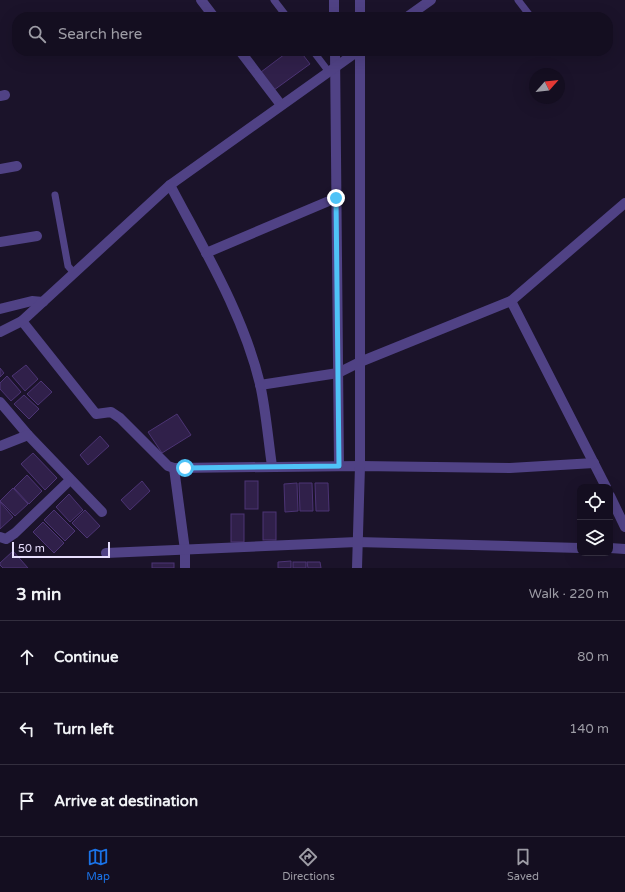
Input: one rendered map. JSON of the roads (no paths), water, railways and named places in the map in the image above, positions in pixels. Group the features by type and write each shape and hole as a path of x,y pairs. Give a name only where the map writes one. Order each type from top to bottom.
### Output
{"street":[{"path":"201,0 210,12"},
{"path":"334,0 334,12"},
{"path":"360,0 360,12"},
{"path":"414,12 431,0"},
{"path":"244,56 281,105"},
{"path":"333,56 332,70 336,198 339,466"},
{"path":"0,332 22,321 170,185 352,56"},
{"path":"357,568 360,466 359,56"},
{"path":"0,169 17,166"},
{"path":"170,185 231,304 247,343 260,385 272,466"},
{"path":"206,253 336,198"},
{"path":"260,385 338,373 360,362 511,301 625,203"},
{"path":"0,242 37,236"},
{"path":"0,309 32,301 43,302"},
{"path":"511,301 604,484"},
{"path":"22,321 96,414 111,412 120,418 168,466 174,468 360,466 510,468 594,463"},
{"path":"0,402 28,435 102,512"},
{"path":"0,446 28,435"},
{"path":"174,468 185,568"},
{"path":"0,538 6,539 15,533 70,480"},
{"path":"613,502 625,527"},
{"path":"106,553 357,542 577,548"},
{"path":"613,548 625,549"}],"lane":[{"path":"274,0 283,12"},
{"path":"518,0 527,12"},
{"path":"318,56 332,70"},
{"path":"55,194 68,266 74,273"}]}
